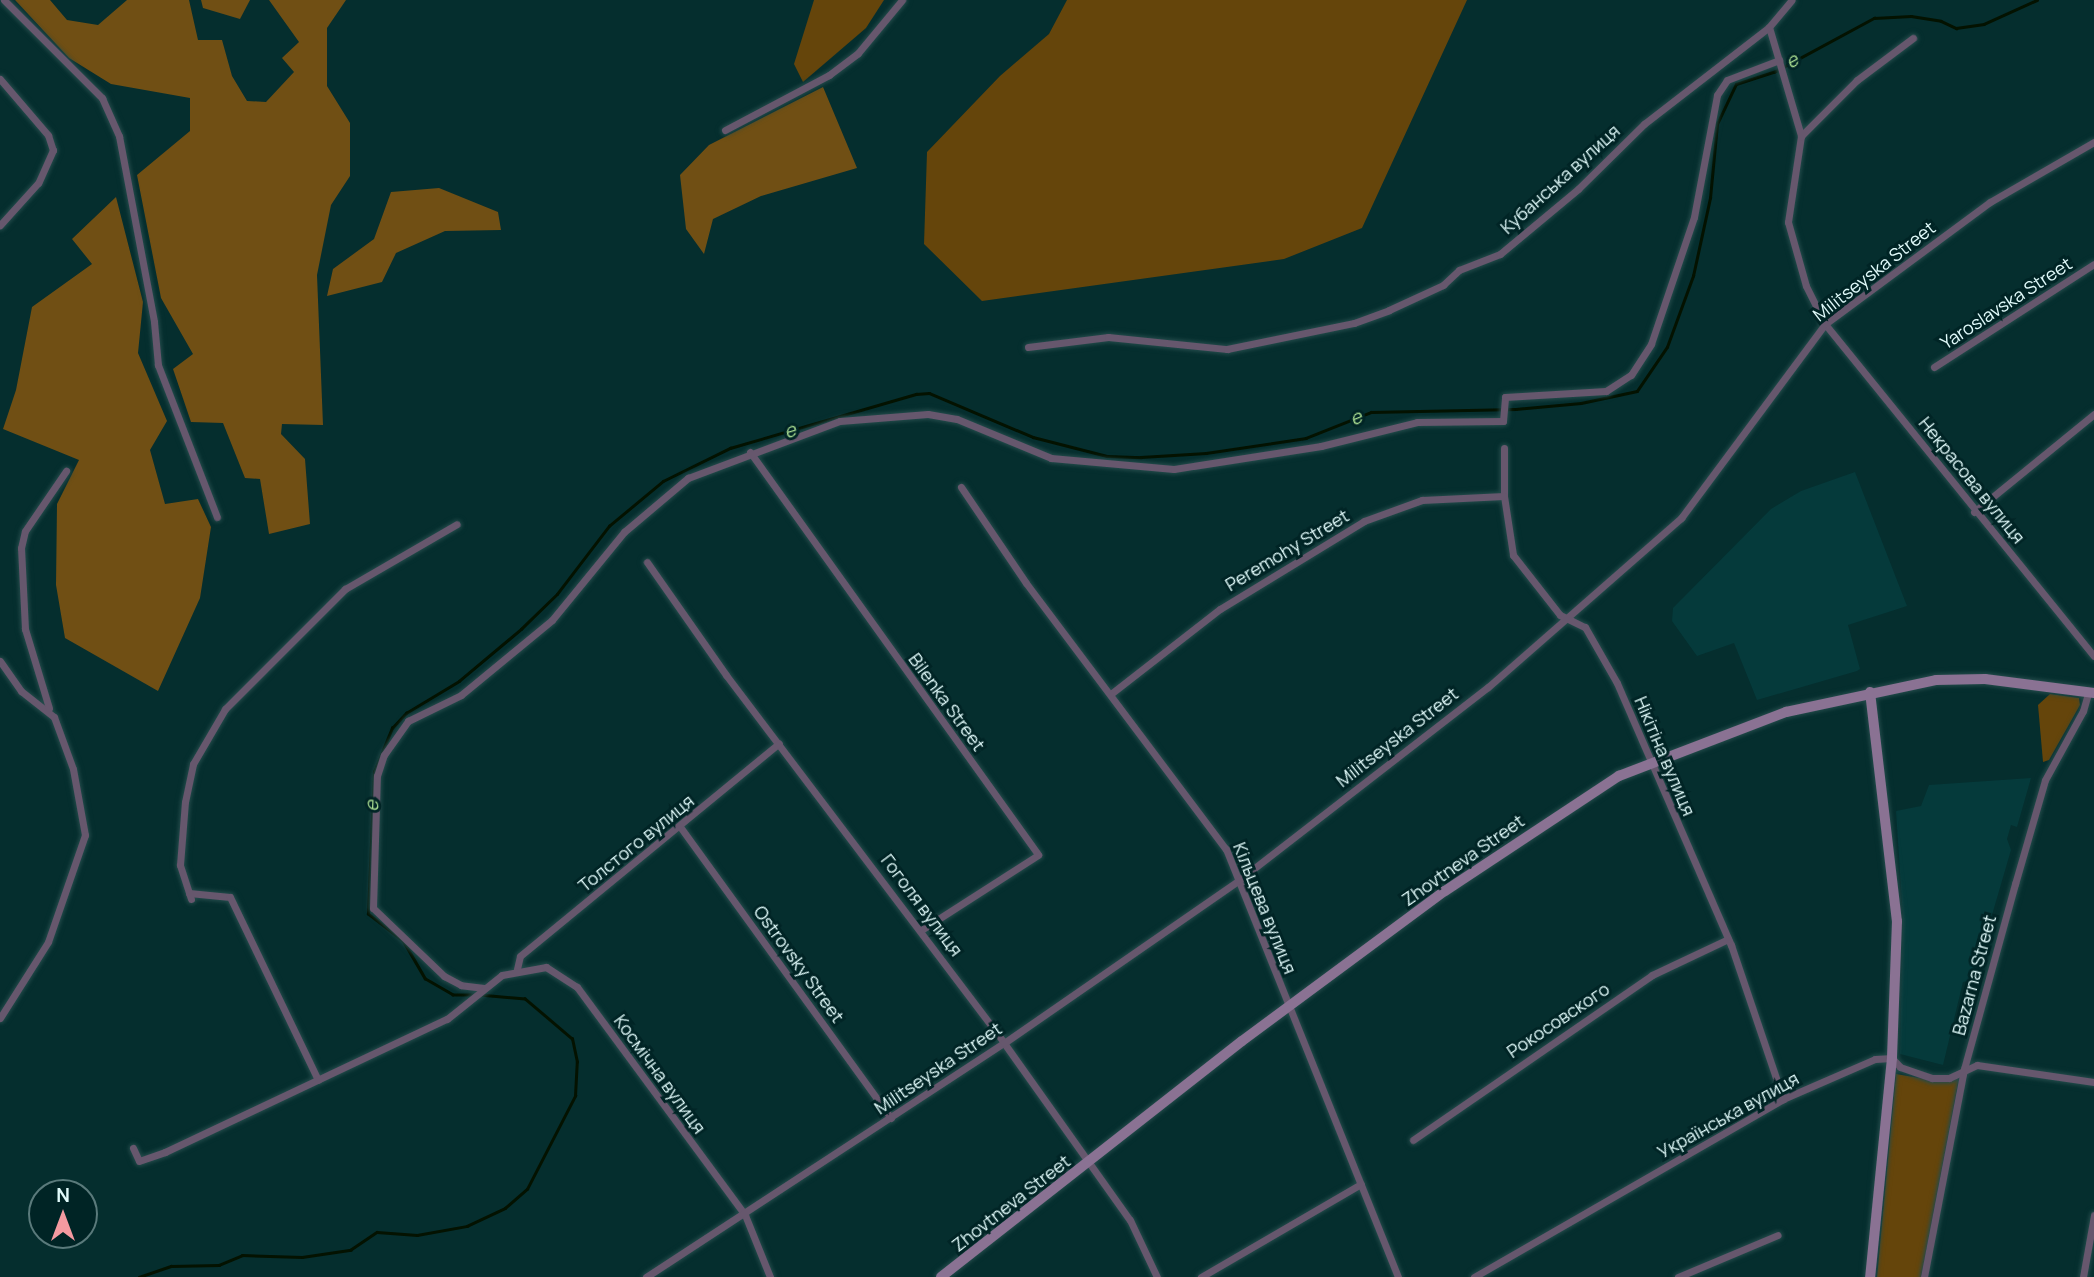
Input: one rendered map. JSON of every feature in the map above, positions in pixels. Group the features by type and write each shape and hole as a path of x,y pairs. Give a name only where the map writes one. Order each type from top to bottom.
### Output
{"main road":[{"name":"Zhovtneva Street","path":"941,1277 1088,1163 1154,1107 1445,891 1590,792 1649,761 1786,712 1870,692 1972,678 2091,693"},
{"path":"1870,692 1897,920 1892,1058 1870,1277"}],"street":[{"path":"4,0 102,98 119,136 154,322 158,365 217,517"},
{"path":"725,130 829,75 858,53 902,0"},
{"name":"Кубанська вулиця","path":"1028,346 1108,337 1227,349 1354,323 1389,310 1443,285 1459,270 1500,254 1578,189 1644,124 1769,27 1792,0"},
{"path":"1769,27 1801,136 1857,80 1913,38"},
{"path":"481,990 461,985 444,976 373,908 377,776 384,755 408,721 461,695 552,620 624,532 688,478 840,421 928,414 957,419 1051,458 1174,469 1321,446 1417,422 1503,421 1505,397 1606,391 1631,375 1655,333 1694,216 1717,95 1727,80 1779,60"},
{"path":"0,79 48,135 53,150 38,183 0,225"},
{"name":"Некрасова вулиця","path":"1801,136 1788,222 1806,286 1825,324 1974,512 2094,656"},
{"name":"Militseyska Street","path":"646,1277 745,1215 1004,1043 1239,880 1569,619 1681,518 1825,324 1990,202 2094,142"},
{"name":"Yaroslavska Street","path":"1934,367 2094,264"},
{"path":"1974,512 2094,414"},
{"name":"Нікітіна вулиця","path":"1504,448 1504,496 1519,567 1560,615 1585,627 1627,703 1649,761 1728,939 1783,1099"},
{"name":"Bilenka Street","path":"750,453 1038,855 921,930"},
{"path":"0,1018 48,942 84,842 73,769 49,709 25,629 21,548 25,531 66,471"},
{"name":"Кільцева вулиця","path":"961,487 1026,583 1226,849 1398,1277"},
{"name":"Peremohy Street","path":"1112,694 1220,609 1364,521 1422,500 1504,496"},
{"path":"317,1080 230,897 190,896 180,865 185,803 193,764 225,709 345,589 457,524"},
{"name":"Гоголя вулиця","path":"647,562 1004,1043 1130,1220 1157,1277"},
{"path":"0,661 21,691 49,709"},
{"name":"Bazarna Street","path":"1924,1277 1964,1069 2045,780 2091,693"},
{"name":"Толстого вулиця","path":"517,969 520,956 681,828 779,743"},
{"name":"Ostrovsky Street","path":"681,828 891,1118"},
{"name":"Рокосовского","path":"1413,1140 1652,975 1728,939"},
{"name":"Космічна вулиця","path":"517,969 546,967 577,987 745,1215 770,1277"},
{"path":"133,1148 135,1157 145,1161 447,1019 481,990 517,969"},
{"path":"1892,1058 1900,1068 1932,1077 1949,1078 1977,1065 2094,1082"},
{"name":"Українська вулиця","path":"1474,1277 1783,1099 1875,1059 1892,1058"},
{"path":"1201,1277 1361,1184"},
{"path":"2083,1277 2094,1215"},
{"path":"1678,1277 1778,1235"}],"shaded area":[{"path":"15,0 50,0 67,20 98,25 127,0 189,0 198,40 222,40 232,76 247,101 266,102 294,72 282,58 299,42 269,0 346,0 327,28 327,86 350,123 350,176 331,205 317,275 323,425 282,424 281,434 305,459 310,524 269,534 260,479 245,478 223,423 191,422 173,369 193,354 161,298 137,175 190,131 190,98 111,84 69,58"},
{"path":"201,0 250,0 240,19 203,8"},
{"path":"814,0 884,0 866,28 803,82 794,64"},
{"path":"1067,0 1467,0 1362,228 1284,259 982,301 924,244 927,152 1000,76 1049,34"},
{"path":"823,87 857,168 761,196 713,219 704,254 686,229 680,175 709,145"},
{"path":"439,188 498,212 501,230 445,231 396,253 382,282 327,296 333,269 374,239 391,192"},
{"path":"116,197 143,302 138,353 167,421 150,450 165,504 198,499 211,527 200,598 158,691 65,638 56,585 57,504 79,460 3,429 16,390 32,307 92,264 72,239"},
{"path":"1855,472 1907,606 1848,625 1860,669 1857,671 1757,700 1734,643 1697,656 1672,621 1673,608 1771,509 1801,491"},
{"path":"2050,694 2079,698 2080,705 2049,760 2043,762 2038,705"},
{"path":"2031,778 2017,827 2011,825 2007,839 2011,850 1973,980 1963,982 1943,1065 1900,1054 1903,918 1896,811 1921,806 1929,785"},
{"path":"1896,1074 1937,1081 1959,1078 1921,1277 1877,1277"}],"waterway":[{"name":"e","path":"473,995 453,995 425,979 403,941 368,914 374,772 392,728 406,713 459,681 521,629 557,594 609,526 663,481 730,448 916,394 929,393 1033,437 1107,456 1141,457 1206,453 1306,438 1371,412 1516,409 1581,403 1637,391 1667,347 1693,276 1710,198 1717,124 1736,84 1774,72 1874,18 1911,16 1941,21 1956,28 1984,24 2037,0"},
{"name":"e","path":"139,1277 171,1266 219,1265 242,1255 302,1257 350,1250 377,1232 417,1235 467,1226 505,1208 527,1189 575,1096 577,1062 572,1039 525,999 480,995"}]}
